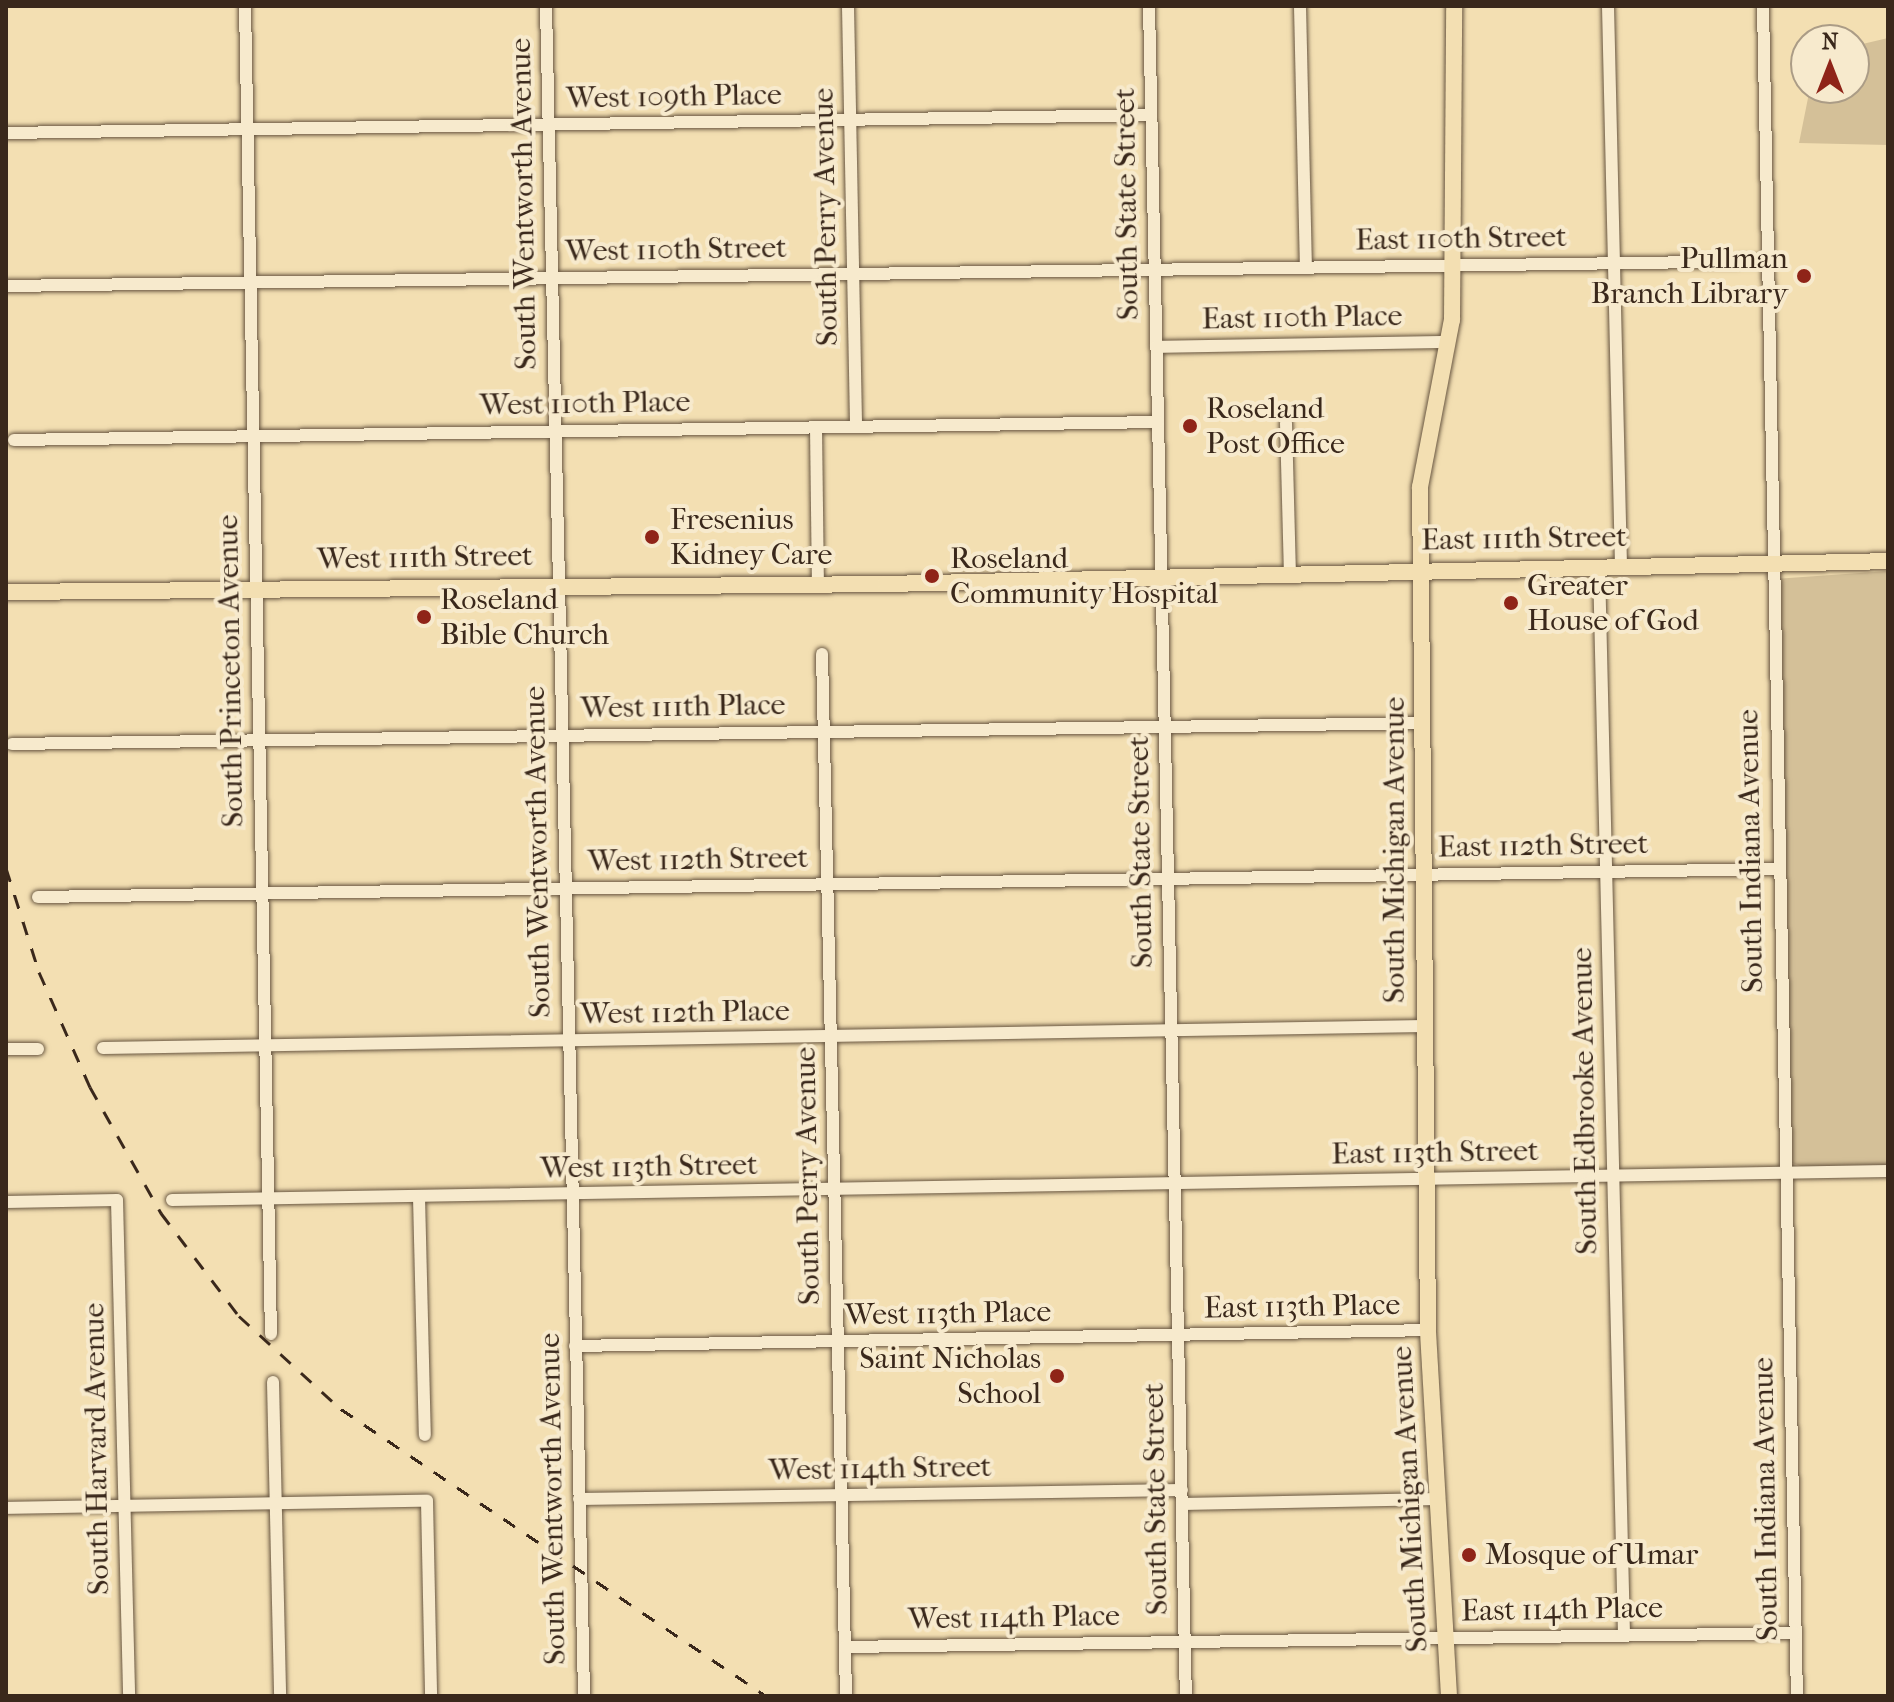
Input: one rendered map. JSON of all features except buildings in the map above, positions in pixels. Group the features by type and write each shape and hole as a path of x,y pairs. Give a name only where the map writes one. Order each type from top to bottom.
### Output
{"main road":[{"name":"South Michigan Avenue","path":"1449,1696 1428,1330 1421,569 1422,477 1449,342 1454,265 1454,6"},
{"name":"East 111th Street","path":"1161,574 1888,561"},
{"name":"West 111th Street","path":"6,592 1161,574"}],"street":[{"name":"South Princeton Avenue","path":"245,6 271,1334"},
{"name":"South Wentworth Avenue","path":"546,6 584,1696"},
{"name":"South Perry Avenue","path":"848,6 856,426"},
{"name":"South State Street","path":"1149,6 1186,1696"},
{"path":"1300,6 1306,267"},
{"path":"1608,6 1621,566"},
{"name":"South Indiana Avenue","path":"1763,6 1776,563 1776,869 1797,1696"},
{"name":"West 109th Place","path":"6,133 1151,115"},
{"name":"East 110th Street","path":"1154,269 1767,261"},
{"name":"West 110th Street","path":"6,286 1154,269"},
{"name":"East 110th Place","path":"1156,347 1449,342"},
{"name":"West 110th Place","path":"14,440 1158,422"},
{"path":"1286,423 1290,572"},
{"path":"816,427 818,580"},
{"name":"South Edbrooke Avenue","path":"1599,566 1624,1635"},
{"name":"South Perry Avenue","path":"822,654 846,1696"},
{"name":"West 111th Place","path":"12,744 1422,723"},
{"name":"East 112th Street","path":"1168,878 1776,869"},
{"name":"West 112th Street","path":"38,897 1168,878"},
{"name":"West 112th Place","path":"103,1048 1425,1026"},
{"path":"6,1049 38,1049"},
{"name":"East 113th Street","path":"1175,1183 1888,1171"},
{"name":"West 113th Street","path":"172,1200 1175,1183"},
{"path":"419,1197 425,1435"},
{"name":"South Harvard Avenue","path":"6,1202 117,1200 129,1696"},
{"name":"East 113th Place","path":"1178,1336 1428,1330"},
{"name":"West 113th Place","path":"575,1346 1178,1336"},
{"path":"273,1382 280,1696"},
{"name":"West 114th Street","path":"579,1499 1182,1490"},
{"path":"1182,1504 1438,1499"},
{"path":"6,1508 427,1501 431,1696"},
{"name":"East 114th Place","path":"1185,1641 1795,1633"},
{"name":"West 114th Place","path":"845,1647 1185,1641"}],"shaded area":[{"path":"1888,38 1888,145 1799,143 1807,104 1870,104 1870,42"},
{"path":"1888,571 1888,1165 1804,1167 1792,1163 1776,579"}],"railway":[{"path":"6,868 39,972 90,1087 161,1213 239,1316 341,1409 766,1696"}],"place":[{"name":"Pullman Branch Library","path":"1804,276"},
{"name":"Roseland Post Office","path":"1190,426"},
{"name":"Fresenius Kidney Care","path":"652,537"},
{"name":"Roseland Community Hospital","path":"932,576"},
{"name":"Greater House of God","path":"1511,603"},
{"name":"Roseland Bible Church","path":"424,617"},
{"name":"Saint Nicholas School","path":"1057,1376"},
{"name":"Mosque of Umar","path":"1469,1555"}]}
